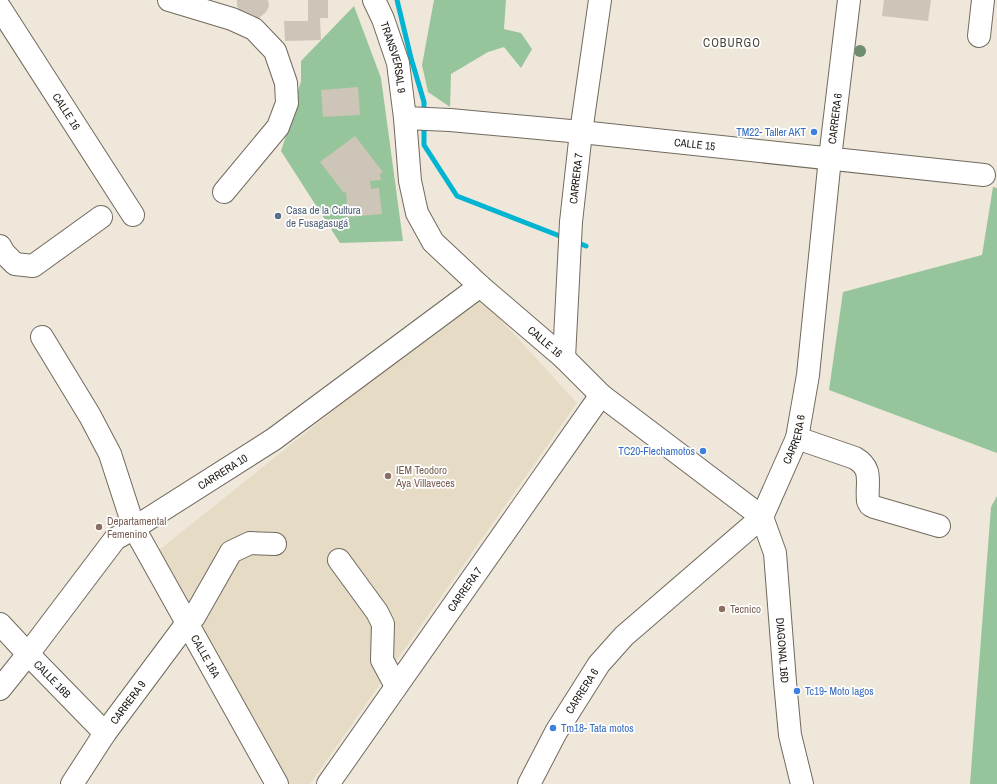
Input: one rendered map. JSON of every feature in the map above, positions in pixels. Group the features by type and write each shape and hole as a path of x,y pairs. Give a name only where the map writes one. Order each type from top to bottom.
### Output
{"street":[{"path":"169,0 232,18 254,29 275,51 286,83 287,103 278,127 224,192"},
{"name":"TRANSVERSAL 9","path":"374,0 383,19 398,63 408,118"},
{"name":"CARRERA 7","path":"564,358 571,222 581,132 600,0"},
{"name":"CARRERA 6","path":"529,784 556,732 599,664 624,636 762,517 797,438 808,375 830,158 849,0"},
{"path":"979,36 983,0"},
{"name":"CALLE 16","path":"4,21 133,216"},
{"name":"CALLE 15","path":"408,118 450,120 581,132 984,175"},
{"name":"CALLE 16","path":"408,118 410,181 417,213 433,242 480,286 564,358 601,395 762,517"},
{"path":"0,246 14,264 33,266 101,218"},
{"name":"CARRERA 10","path":"0,689 115,539 274,439 480,286"},
{"name":"CALLE 16A","path":"42,336 90,416 110,454 134,528 277,784"},
{"name":"CARRERA 7","path":"328,784 601,395"},
{"path":"797,438 860,461 868,471 868,501 874,507 939,526"},
{"name":"DIAGONAL 16D","path":"762,517 774,553 790,735 802,784"},
{"name":"CARRERA 9","path":"75,783 105,733 187,623 194,617 232,552 250,543 275,544"},
{"path":"339,560 377,612 383,624 382,660 396,686"},
{"name":"CALLE 16B","path":"0,624 105,733"}],"shaded area":[{"name":"IEM Teodoro Aya Villaveces","path":"478,295 577,403 310,784 287,784 159,550"}],"green space":[{"path":"434,0 506,0 504,29 521,33 532,49 521,68 504,47 488,52 451,74 450,107 428,92 422,65"},
{"path":"354,6 381,78 403,241 340,243 281,151 292,118 301,81 301,61"},
{"path":"993,187 997,188 997,453 829,390 843,292 982,255"},
{"path":"997,496 997,784 970,784 991,507"}],"building":[{"path":"237,0 268,0 269,6 266,12 254,21 241,20 246,12 240,11 237,6"},
{"path":"308,0 328,0 328,18 320,18 321,40 285,41 284,21 308,21"},
{"path":"884,0 931,0 928,21 882,16"},
{"path":"358,87 360,115 323,117 321,90"},
{"path":"355,136 383,172 380,174 381,180 370,181 371,189 379,188 382,214 348,217 346,191 344,193 320,162"}],"waterway":[{"path":"397,0 411,58 424,102 424,113"},
{"path":"424,123 424,145 457,196 565,238"},
{"path":"576,242 586,246"}],"place":[{"name":"TM22- Taller AKT","path":"814,132"},
{"name":"Casa de la Cultura de Fusagasugá","path":"278,216"},
{"name":"TC20-Flechamotos","path":"703,451"},
{"name":"IEM Teodoro Aya Villaveces","path":"388,476"},
{"name":"Departamental Femenino","path":"99,527"},
{"name":"Tecnico","path":"722,609"},
{"name":"Tc19- Moto lagos","path":"797,691"},
{"name":"Tm18- Tata motos","path":"553,728"}],"district":[{"name":"COBURGO","path":"732,43"}]}
